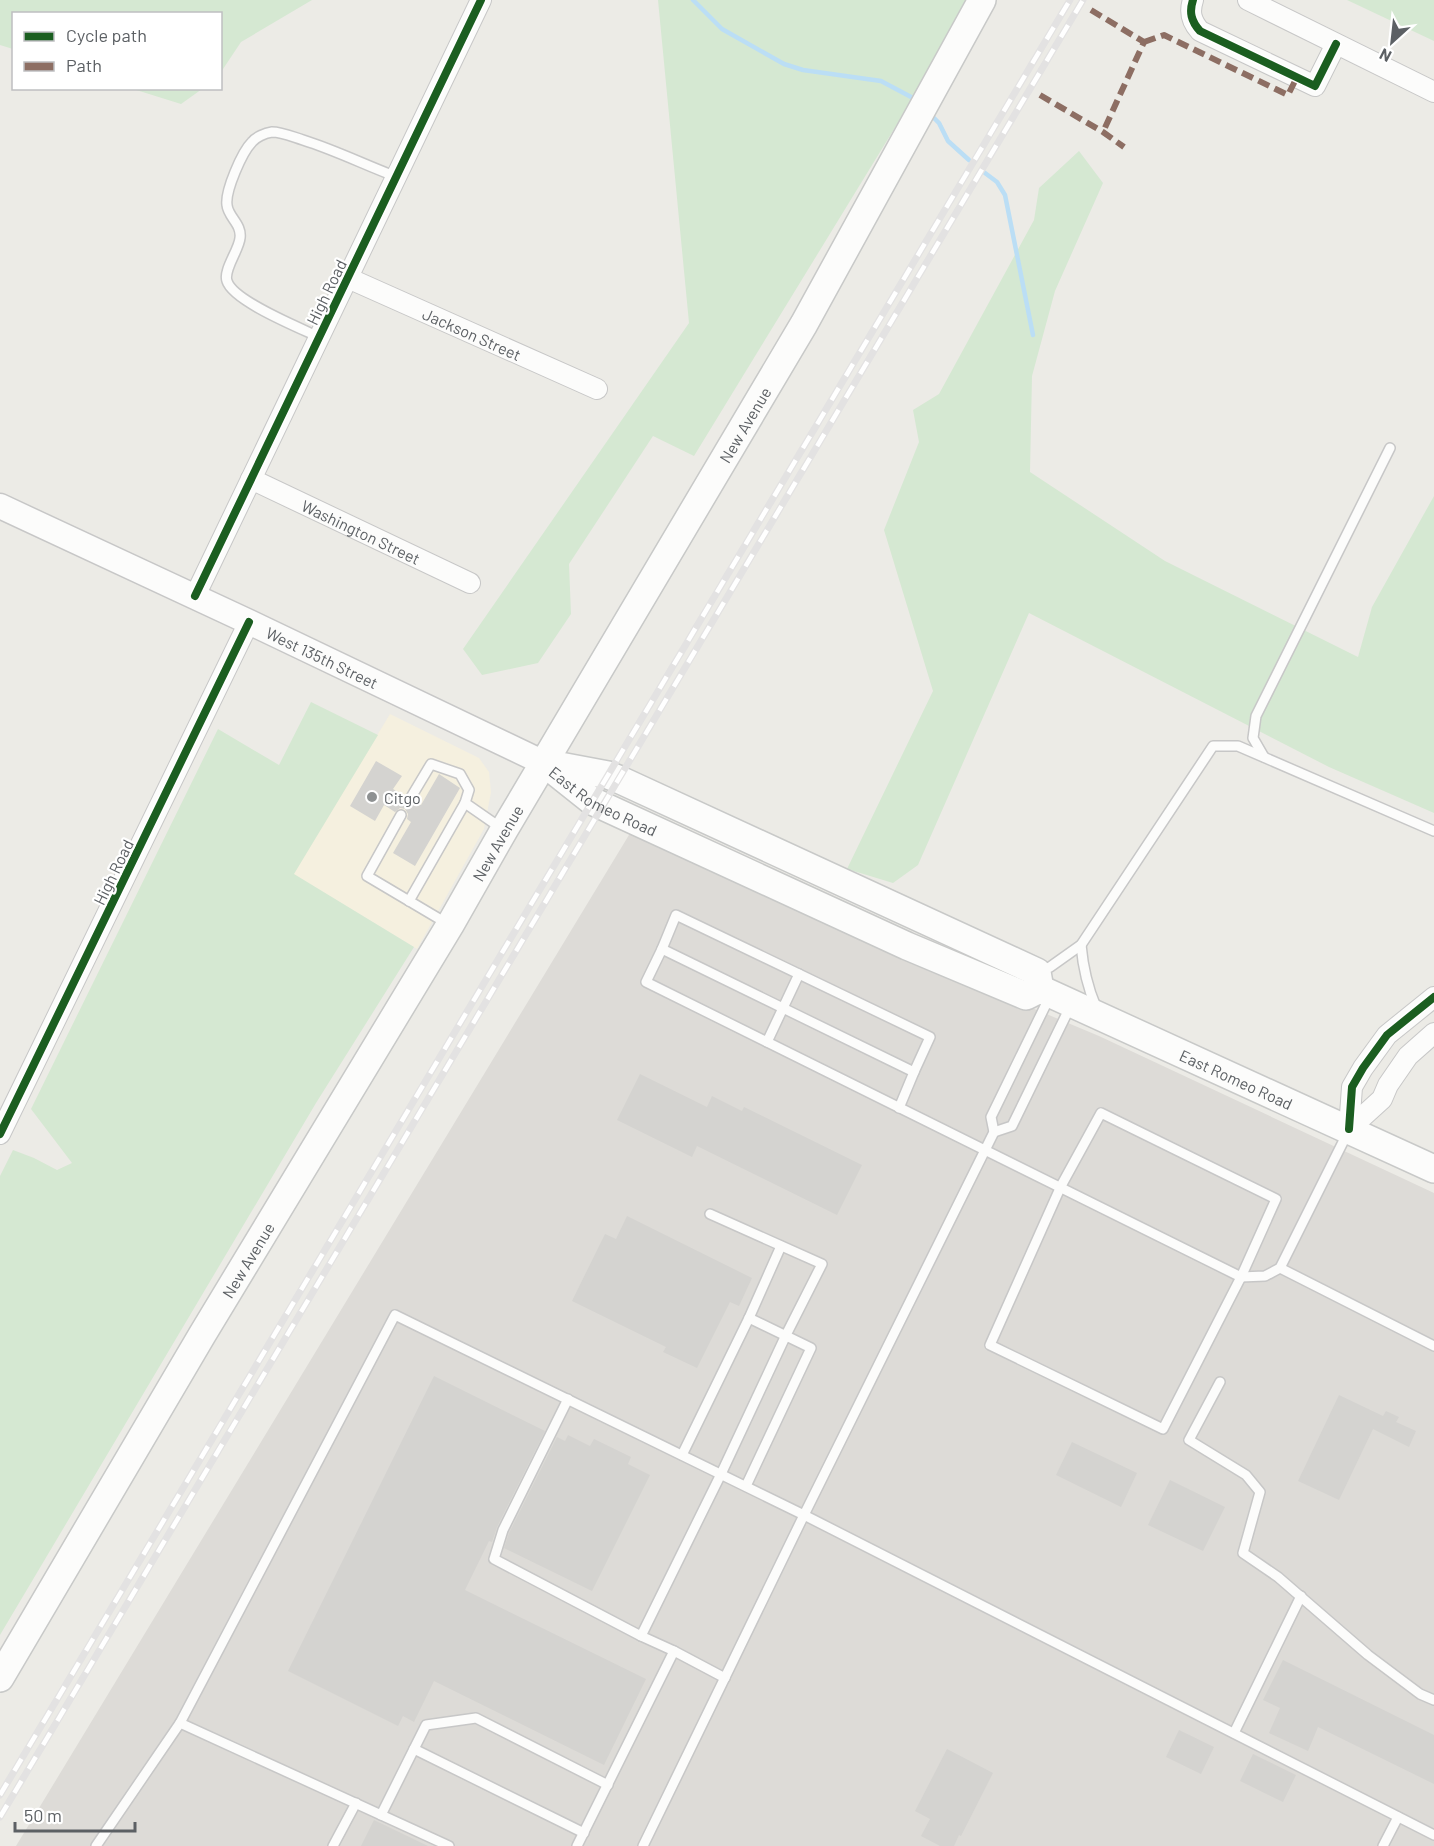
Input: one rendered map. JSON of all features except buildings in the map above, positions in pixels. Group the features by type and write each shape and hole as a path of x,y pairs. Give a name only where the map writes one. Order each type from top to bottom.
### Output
{"main road":[{"name":"New Avenue","path":"0,1678 208,1325 450,925 804,324 982,0"},
{"name":"East Romeo Road","path":"544,763 592,801 833,913 1026,996 1050,989 1099,1016 1434,1169"}],"street":[{"name":"High Road","path":"195,596 481,0"},
{"path":"1193,0 1191,17 1200,31 1315,86 1336,44"},
{"path":"1248,0 1434,92"},
{"name":"Jackson Street","path":"348,278 597,389"},
{"name":"Washington Street","path":"251,479 471,584"},
{"name":"West 135th Street","path":"0,506 195,596 544,763"},
{"name":"High Road","path":"0,1134 249,622"},
{"path":"1349,1129 1352,1087 1363,1068 1387,1035 1434,997"},
{"path":"1349,1129 1382,1099 1388,1085 1408,1056 1434,1033"}],"lane":[{"path":"319,337 252,305 236,294 227,282 227,274 240,240 240,231 227,207 228,194 245,151 253,141 261,136 270,132 282,134 316,144 397,177"},
{"path":"1264,758 1253,738 1256,716 1390,448"},
{"path":"994,1132 1012,1126 1050,989 1050,966 1082,945 1213,746 1238,746 1434,831"},
{"path":"409,900 465,803 468,790 460,774 431,764 410,799"},
{"path":"465,803 504,830"},
{"path":"401,815 367,876 450,925"},
{"path":"899,1108 930,1036 676,915 646,982 899,1108 1061,1186 1241,1277 1265,1276 1280,1268 1349,1129"},
{"path":"1082,945 1083,970 1088,990 1099,1016"},
{"path":"662,949 914,1072"},
{"path":"767,1042 799,974"},
{"path":"643,1846 994,1132 990,1117 1050,989"},
{"path":"1101,1113 1276,1199 1241,1277 1163,1429 990,1345 1061,1186 1101,1113"},
{"path":"641,1636 822,1264 710,1214"},
{"path":"682,1455 749,1318 781,1246"},
{"path":"1280,1268 1434,1346"},
{"path":"96,1846 180,1723 395,1315 804,1515 1434,1835"},
{"path":"746,1486 811,1348 749,1318"},
{"path":"1220,1382 1189,1440 1246,1475 1260,1492 1243,1553 1278,1577 1368,1654 1420,1694 1434,1700"},
{"path":"568,1399 503,1530 495,1559 725,1678"},
{"path":"1234,1733 1301,1596"},
{"path":"578,1846 674,1651"},
{"path":"381,1815 426,1725 476,1718 608,1785"},
{"path":"180,1723 449,1846"},
{"path":"414,1749 584,1833"},
{"path":"333,1846 356,1803"},
{"path":"1383,1846 1398,1816"}],"shaded area":[{"path":"390,714 479,758 489,772 491,792 484,829 417,949 293,874"},
{"path":"632,830 872,941 1099,1036 1434,1193 1434,1846 16,1846"}],"green space":[{"path":"0,0 312,0 241,42 222,70 222,12 12,12 12,49 0,45"},
{"path":"658,0 973,0 694,456 653,436 569,564 571,614 538,663 482,675 463,649 689,323"},
{"path":"1347,0 1434,0 1434,41"},
{"path":"136,90 201,90 181,104"},
{"path":"1079,151 1103,183 1055,291 1032,376 1030,472 1165,561 1358,657 1372,607 1434,496 1434,813 1329,767 1029,613 918,865 893,883 847,869 933,691 884,530 919,442 913,410 939,394 1034,220 1039,188"},
{"path":"311,702 378,735 294,874 414,947 316,1103 0,1635 0,1176 13,1150 57,1170 72,1163 31,1109 218,729 279,765"}],"waterway":[{"path":"693,0 722,29 784,64 803,70 881,81 913,98"},
{"path":"930,114 939,123 948,141 969,160"},
{"path":"985,173 997,182 1005,195 1033,335"}],"railway":[{"path":"0,1795 1070,0"},
{"path":"0,1817 1083,0"}],"marked path":[{"path":"1091,10 1144,42 1103,132"},
{"path":"1144,42 1164,35 1288,95 1297,77"},
{"path":"1040,95 1124,147"}],"cycle path":[{"path":"195,596 481,0"},
{"path":"1193,0 1192,16 1200,31 1315,86 1336,44"},
{"path":"0,1134 249,622"},
{"path":"1349,1129 1352,1087 1363,1068 1387,1035 1434,997"}],"place":[{"name":"Citgo","path":"372,797"}]}
